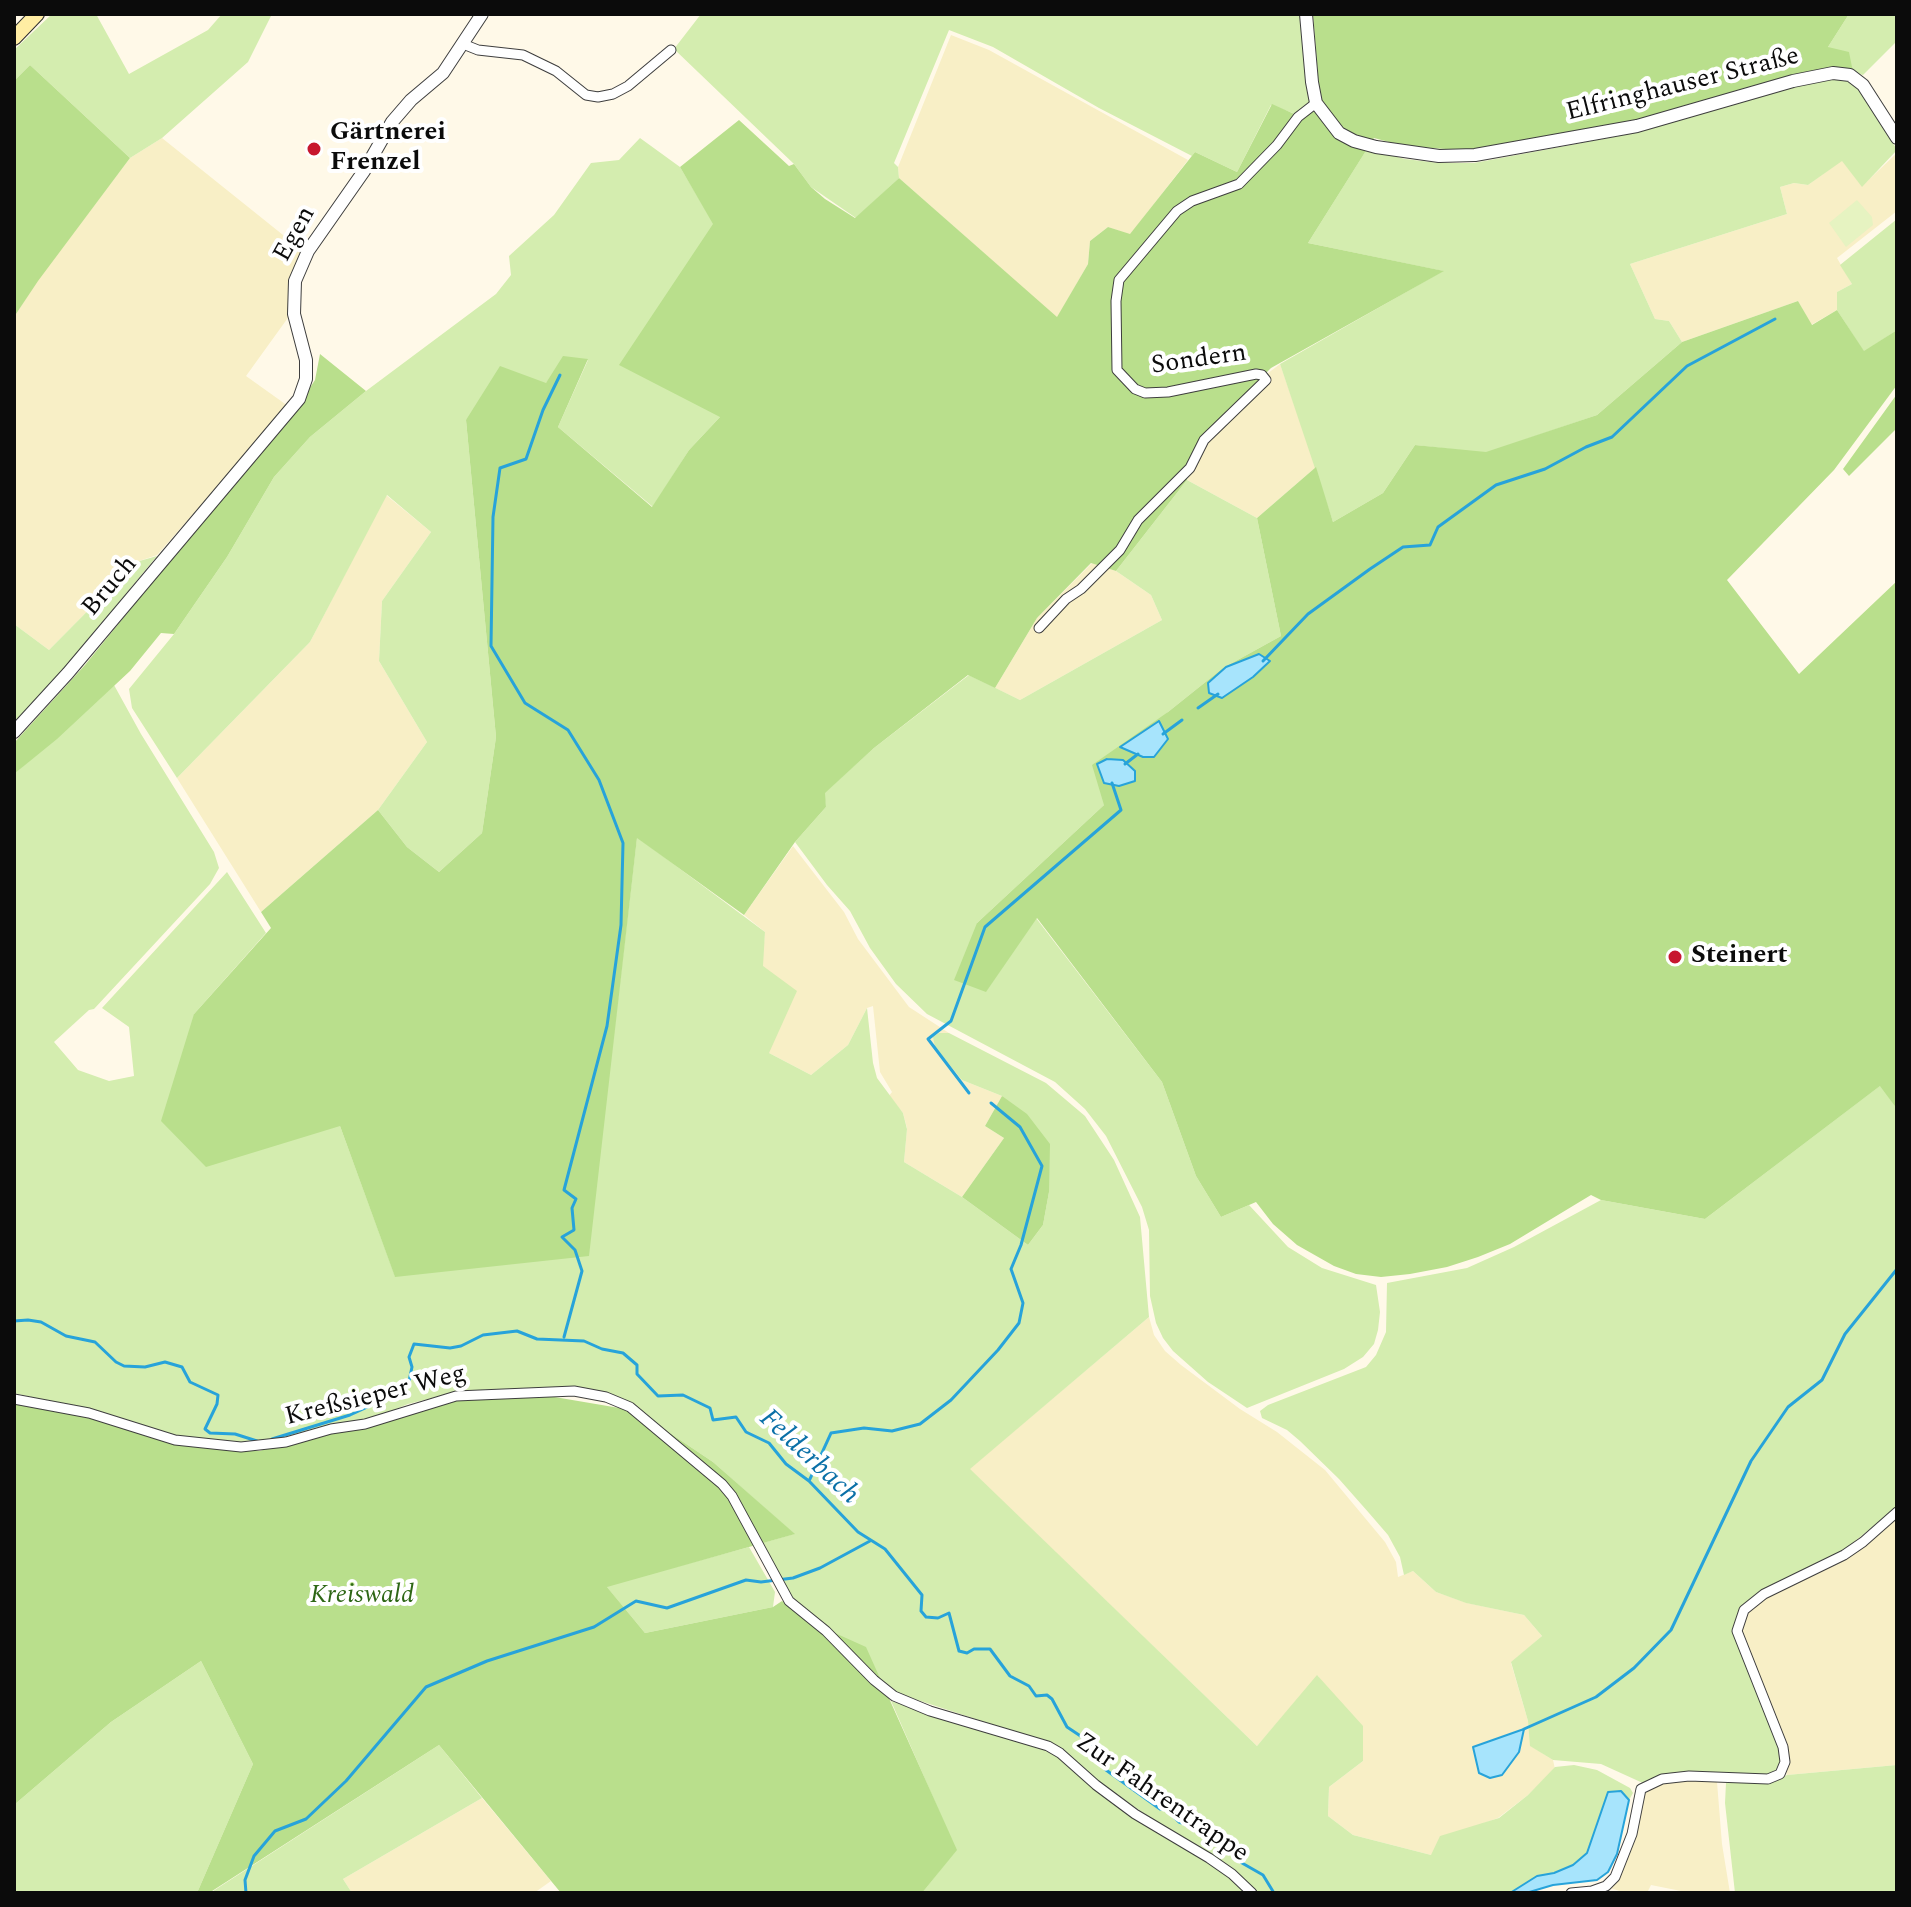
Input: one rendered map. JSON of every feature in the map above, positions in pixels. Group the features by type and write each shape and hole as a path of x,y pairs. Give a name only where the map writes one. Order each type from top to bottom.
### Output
{"main road":[{"path":"14,38 37,14"}],"street":[{"name":"Egen","path":"240,468 299,399 306,379 306,360 294,314 295,281 308,251 364,171 392,122 411,100 443,73 482,14"},
{"path":"1306,14 1316,103"},
{"path":"463,44 478,50 523,55 556,71 586,95 598,97 628,86 671,50"},
{"name":"Elfringhauser Straße","path":"1316,103 1332,126 1354,141 1412,153 1475,155 1637,126 1793,81 1841,73 1850,75 1863,85 1897,138"},
{"name":"Sondern","path":"1039,628 1120,550 1138,520 1190,468 1204,440 1266,380 1256,374 1168,392 1145,393 1135,389 1117,370 1115,357 1119,280 1177,211 1192,201 1239,184 1277,145 1298,117 1316,103"},
{"name":"Bruch","path":"14,732 68,673 240,468"},
{"name":"Kreßsieper Weg","path":"14,1399 89,1413 175,1440 241,1447 286,1442 331,1429 365,1424 456,1396 562,1391 606,1397 630,1407 722,1484 789,1601 826,1631 874,1680 910,1704 996,1732"},
{"path":"1571,1893 1606,1886 1615,1877 1632,1834 1641,1789 1662,1779 1689,1776 1768,1779 1780,1774 1785,1762 1783,1747 1737,1631 1744,1610 1764,1594 1844,1555 1897,1512"},
{"name":"Zur Fahrentrappe","path":"996,1732 1048,1746 1060,1753 1135,1814 1209,1858 1252,1893"}],"shaded area":[{"path":"951,35 989,50 1188,160 1130,235 1108,227 1090,241 1088,264 1057,318 899,178 898,167"},
{"path":"162,138 303,251 290,315 246,376 288,406 157,555 136,562 49,650 14,624 14,317 37,281 130,158"},
{"path":"1897,153 1897,211 1837,258 1852,284 1837,292 1837,310 1811,325 1798,301 1682,342 1669,321 1655,319 1630,264 1787,214 1780,187 1794,183 1808,185 1842,160 1862,186"},
{"path":"1280,364 1316,467 1257,518 1187,480 1205,444 1263,377"},
{"path":"386,495 431,532 382,601 379,661 427,742 378,810 261,912 177,778 310,642"},
{"path":"1092,563 1116,571 1151,595 1162,620 1020,700 995,688 1037,618"},
{"path":"793,846 844,912 858,939 909,1007 949,1033 939,1033 962,1080 1002,1096 985,1126 1004,1138 962,1197 904,1162 907,1128 903,1113 889,1096 892,1092 880,1072 873,1006 867,1008 848,1045 811,1075 769,1053 762,966 765,932 744,915"},
{"path":"1149,1317 1154,1335 1165,1351 1181,1365 1277,1432 1325,1470 1385,1542 1396,1562 1398,1577 1413,1571 1436,1592 1467,1603 1524,1615 1542,1636 1511,1663 1528,1721 1531,1746 1553,1760 1555,1769 1498,1818 1471,1828 1431,1855 1353,1835 1328,1816 1329,1787 1363,1761 1318,1676 1257,1746 969,1469"},
{"path":"1897,1514 1897,1765 1787,1775 1743,1639 1745,1616 1770,1593"},
{"path":"1686,1779 1717,1782 1730,1893 1691,1893 1651,1885 1647,1893 1626,1893 1610,1888 1645,1793 1662,1783"},
{"path":"482,1798 551,1881 534,1893 352,1893 343,1879"}],"green space":[{"path":"52,14 96,14 129,74 208,30 222,14 272,14 248,62 162,138 130,158 30,65 14,81 14,50"},
{"path":"701,14 1301,14 1315,102 1298,115 1271,105 1237,172 1195,152 1192,156 1099,108 993,47 949,30 894,163 898,167 899,178 856,218 811,187 794,164 674,49"},
{"path":"1313,14 1849,14 1828,47 1849,52 1853,72 1636,121 1473,151 1404,146 1374,138 1308,243 1444,271 1271,368 1201,438 1189,462 1187,480 1116,571 1091,563 1037,618 995,688 968,675 874,748 825,793 826,807 795,842 744,915 637,838 589,1256 395,1277 340,1126 206,1167 161,1121 194,1014 271,928 261,912 378,810 407,847 439,872 482,833 496,737 466,420 500,366 546,383 563,356 588,359 558,427 652,507 689,450 720,417 619,365 713,224 680,167 739,120 789,166 794,164 811,187 825,199 855,218 899,178 1057,317 1088,264 1090,241 1108,227 1130,234 1195,152 1237,172 1272,104 1301,117 1320,100"},
{"path":"1849,14 1897,14 1897,41 1863,75 1853,72 1828,47"},
{"path":"30,65 130,158 14,317 14,81"},
{"path":"1841,77 1863,91 1897,150 1862,187 1842,161 1808,185 1794,183 1780,187 1787,214 1630,264 1655,319 1669,321 1682,342 1597,415 1486,453 1415,445 1383,493 1333,522 1280,364 1443,271 1308,243 1367,149 1405,159 1474,163 1619,136 1741,100"},
{"path":"640,138 680,167 714,224 720,417 689,450 653,507 558,427 588,360 466,420 496,737 482,833 439,872 407,847 378,810 427,742 379,661 382,601 431,532 387,495 310,642 177,778 132,708 129,689 174,634 227,557 274,477 310,437 496,294 511,275 509,256 554,215 591,163 619,160"},
{"path":"1857,200 1872,217 1873,225 1846,247 1829,223"},
{"path":"1897,219 1897,330 1864,352 1837,310 1837,292 1852,284 1840,265"},
{"path":"1798,301 1812,325 1837,310 1864,351 1897,330 1897,385 1834,470 1727,580 1799,674 1897,581 1897,1109 1880,1086 1705,1219 1601,1200 1591,1195 1510,1244 1478,1257 1410,1274 1381,1277 1356,1274 1334,1266 1297,1245 1273,1224 1256,1202 1221,1217 1196,1176 1162,1082 1037,918 986,992 954,980 977,923 1104,805 1092,765 1168,712 1223,668 1281,636 1257,518 1316,467 1333,522 1383,493 1415,445 1486,452 1597,415 1682,342"},
{"path":"320,354 366,391 310,437 274,477 227,557 174,634 161,633 130,671 14,774 14,743 85,665 228,489 284,427 315,380"},
{"path":"1897,394 1897,428 1849,476 1843,469"},
{"path":"1187,480 1257,518 1281,636 1223,668 1168,712 1104,805 977,923 986,991 1036,918 1162,1082 1196,1176 1221,1217 1249,1205 1288,1247 1322,1268 1376,1285 1380,1312 1378,1330 1374,1344 1363,1357 1344,1369 1247,1408 1208,1382 1163,1338 1150,1296 1149,1230 1142,1207 1106,1136 1085,1109 1055,1082 927,1014 896,984 870,948 850,911 795,842 826,807 824,793 874,748 969,675 1020,700 1162,620 1151,595 1116,571"},
{"path":"157,556 40,698 14,724 14,624 49,650 136,562"},
{"path":"114,685 214,852 219,868 210,884 94,1009 89,1010 54,1042 78,1070 109,1081 134,1076 129,1027 102,1008 227,872 266,933 194,1014 340,1126 395,1276 611,1058 637,837 765,932 763,966 797,991 769,1053 811,1075 848,1045 867,1008 877,1078 903,1113 907,1129 904,1162 962,1197 1028,1245 1043,1225 1049,1192 1002,1096 962,1080 935,1047 933,1037 939,1033 949,1033 1046,1083 1085,1116 1114,1160 1140,1217 1149,1317 970,1469 1257,1746 1317,1675 1363,1726 1363,1761 1329,1787 1328,1816 1353,1835 1431,1855 1440,1836 1499,1818 1528,1795 1555,1767 1574,1765 1597,1770 1630,1788 1633,1793 1629,1800 1621,1792 1603,1805 1587,1853 1573,1865 1537,1876 1510,1893 1258,1893 1221,1862 1136,1813 1055,1745 893,1692 791,1598 759,1544 794,1534 713,1462 637,1411 638,1407 596,1391 491,1389 452,1393 408,1404 367,1421 286,1441 234,1444 152,1432 92,1411 14,1393 14,774"},
{"path":"1881,1085 1897,1109 1897,1507 1839,1554 1760,1592 1733,1632 1779,1747 1781,1761 1776,1770 1767,1775 1717,1775 1645,1784 1601,1764 1553,1760 1530,1746 1528,1721 1511,1662 1542,1636 1524,1615 1466,1603 1436,1592 1413,1571 1404,1575 1400,1557 1388,1535 1369,1513 1300,1441 1287,1430 1262,1418 1260,1411 1268,1405 1366,1367 1376,1355 1386,1332 1387,1283 1467,1268 1514,1247 1601,1200 1705,1219"},
{"path":"1002,1096 1027,1114 1050,1144 1049,1192 1043,1225 1028,1245 962,1197 1004,1138 985,1126"},
{"name":"Kreiswald","path":"531,1393 637,1411 713,1462 795,1534 607,1587 645,1633 773,1607 782,1601 826,1629 866,1647 957,1850 922,1893 561,1893 439,1745 209,1893 197,1893 253,1764 201,1661 111,1722 14,1805 14,1401 232,1451 259,1451 456,1398"},
{"path":"749,1547 775,1592 773,1607 645,1633 606,1586"},
{"path":"201,1661 253,1764 197,1893 14,1893 14,1805 111,1722"},
{"path":"891,1701 1057,1753 1217,1864 1250,1893 922,1893 956,1850"},
{"path":"439,1745 482,1798 343,1879 352,1893 210,1893"},
{"path":"1897,1765 1897,1893 1735,1893 1725,1803 1726,1783 1773,1782 1787,1775"}],"water":[{"path":"1259,654 1270,661 1253,677 1222,698 1209,693 1208,683 1226,667"},
{"path":"1159,721 1168,739 1154,757 1143,757 1120,747"},
{"path":"1107,759 1123,760 1135,771 1135,781 1119,786 1104,783 1097,764"},
{"path":"1524,1729 1519,1752 1502,1775 1490,1778 1479,1773 1473,1747"},
{"path":"1621,1791 1629,1800 1617,1854 1608,1872 1597,1880 1510,1893 1537,1876 1573,1865 1587,1853 1608,1792"}],"waterway":[{"path":"1263,661 1308,614 1370,569 1403,547 1430,545 1438,527 1496,485 1545,469 1612,437 1687,366 1775,319"},
{"path":"560,375 543,410 526,459 500,468 493,517 491,646 525,703 568,730 599,780 623,843 621,925 607,1026 564,1190 576,1199 572,1208 574,1230 562,1237 575,1250 582,1271 564,1337"},
{"path":"1198,708 1218,694"},
{"path":"1163,734 1182,720"},
{"path":"1125,764 1138,754"},
{"path":"969,1093 928,1039 951,1021 985,927 1121,810 1112,783"},
{"path":"809,1481 831,1433 864,1428 892,1431 920,1424 951,1400 1019,1323 1023,1303 1011,1269 1021,1245 1042,1166 1020,1127 991,1103"},
{"path":"1524,1729 1596,1697 1634,1668 1671,1630 1751,1461 1788,1407 1822,1380 1845,1334 1897,1269"},
{"name":"Felderbach","path":"14,1321 41,1322 66,1336 95,1342 124,1366 145,1367 165,1362 182,1367 190,1382 218,1395 205,1429 210,1433 235,1434 257,1441"},
{"name":"Felderbach","path":"272,1439 350,1415 400,1392 409,1381 412,1367 409,1357 414,1344 450,1348 483,1335 517,1331 537,1339 584,1341 623,1353 637,1365 637,1374 658,1396 683,1395 710,1408 713,1420 736,1417 746,1432 769,1443 786,1464 809,1481 858,1532 885,1549 922,1595 921,1611 926,1617 938,1618 949,1613 959,1651 967,1653 974,1649 990,1649 1010,1676 1029,1686 1036,1696 1047,1695 1052,1699 1067,1727 1085,1739 1106,1770 1160,1809 1166,1809 1179,1822 1202,1830 1218,1841 1242,1863 1263,1875 1274,1893"},
{"path":"246,1893 245,1880 254,1856 275,1831 306,1819 346,1781 426,1687 487,1661 594,1627 636,1601 667,1608 746,1580 761,1582 793,1578 820,1568 870,1541"}],"place":[{"name":"Gärtnerei Frenzel","path":"314,149"},
{"name":"Steinert","path":"1675,957"}]}
